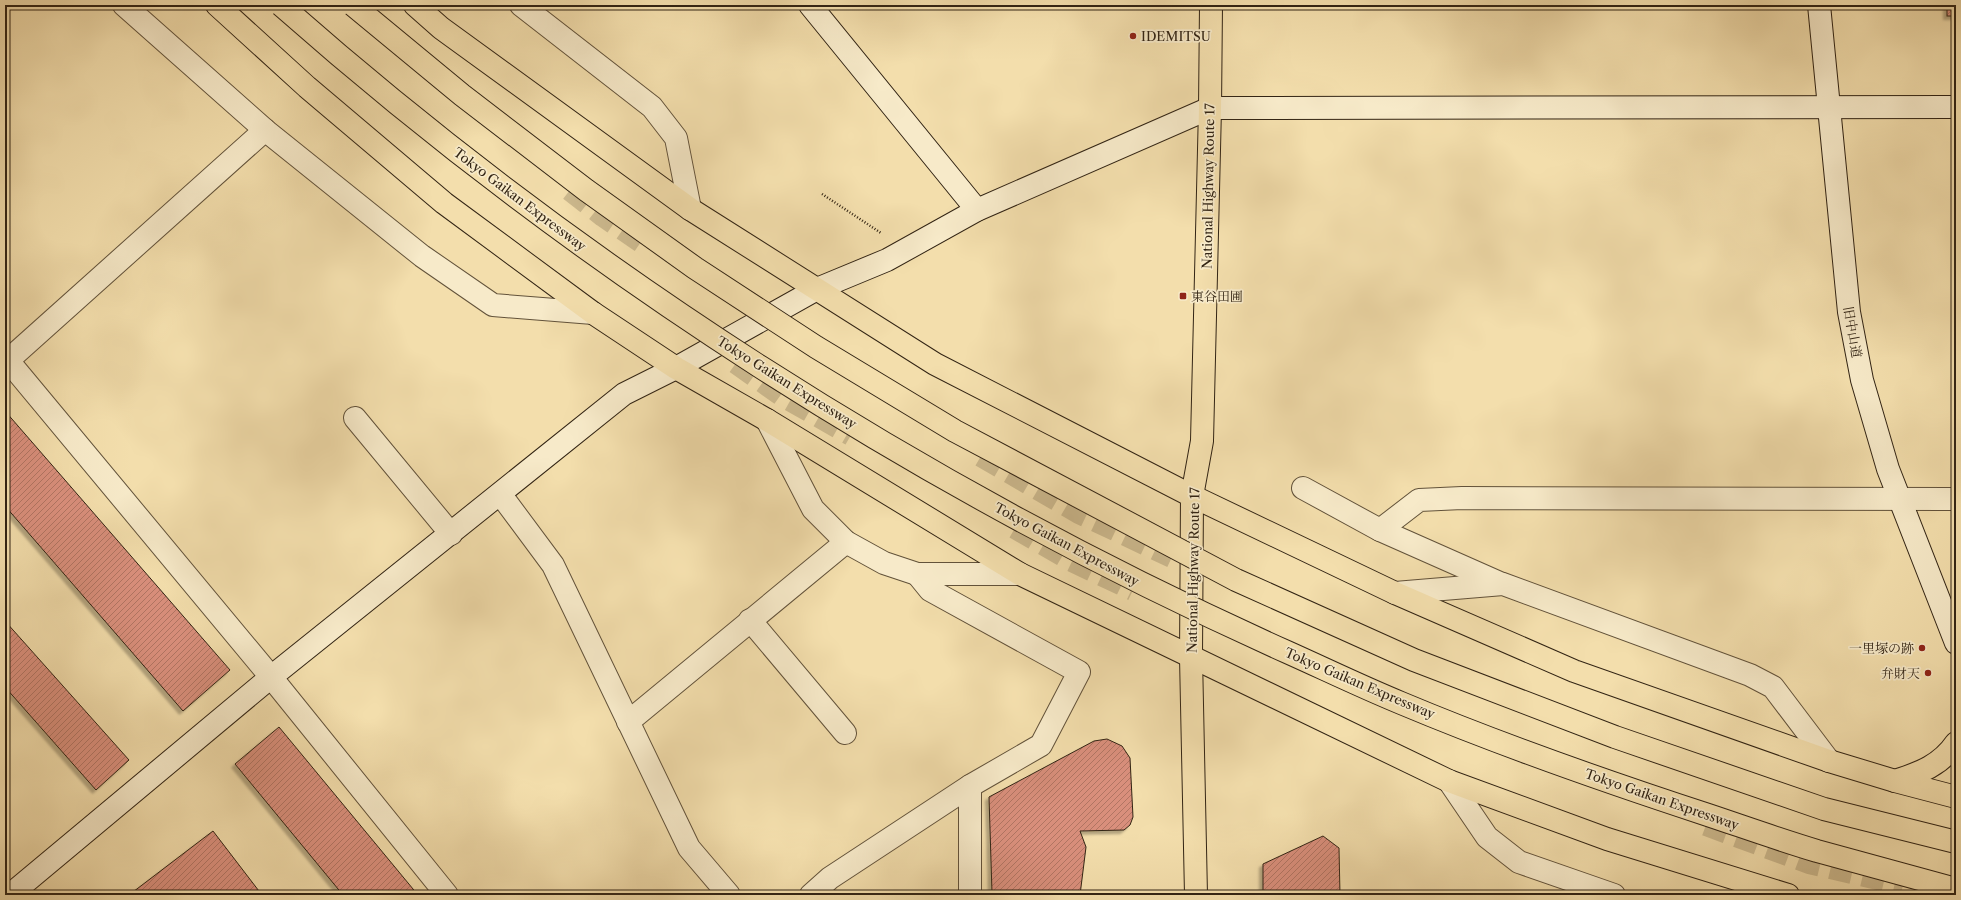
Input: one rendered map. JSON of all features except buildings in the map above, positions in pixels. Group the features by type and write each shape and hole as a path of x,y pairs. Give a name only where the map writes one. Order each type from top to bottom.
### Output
{"highway":[{"path":"217,5 307,87 444,203 594,313 676,368 767,420 1020,574 1449,781 1607,839 1788,895"},
{"name":"Tokyo Gaikan Expressway","path":"281,5 432,133 557,228 666,305 799,393 933,472 1074,551 1222,623 1400,703 1604,781 1815,850 1956,889"},
{"path":"353,5 462,95 586,190 702,273 816,347 955,431 1215,569 1414,660 1615,737 1824,809 1956,842"},
{"path":"415,5 441,28 690,209 935,364 1192,496 1395,593 1574,671 1830,761 1895,781 1956,797"},
{"name":"National Highway Route 17","path":"1196,895 1191,657 1192,496 1202,441 1211,5"},
{"path":"1895,781 1924,772 1948,755 1956,743"}],"street":[{"path":"124,5 265,130 422,256 493,305 594,313"},
{"path":"521,5 652,107 676,138 690,209"},
{"path":"810,5 977,210"},
{"name":"旧中山道","path":"1820,5 1828,106 1849,312 1862,380 1888,469 1956,643"},
{"path":"10,895 271,677 624,394 676,368 817,289 887,260 977,210 1210,108 1956,107"},
{"path":"265,130 6,360 271,677 447,895"},
{"path":"355,418 451,534"},
{"path":"767,420 813,509 846,542 884,563 917,574 1020,574"},
{"path":"1303,488 1380,530 1503,584 1750,674 1773,687 1830,761"},
{"path":"501,494 553,565 689,848 729,895"},
{"path":"1380,530 1419,500 1470,498 1956,500"},
{"path":"628,722 846,542"},
{"path":"811,895 830,878 970,786 1041,745 1079,672 930,590 917,574"},
{"path":"1395,593 1503,584"},
{"path":"750,620 844,732"},
{"path":"1449,781 1487,837 1518,862 1614,895"},
{"path":"970,786 970,895"}],"path":[{"path":"822,194 885,235"}],"tunnel":[{"path":"570,190 603,216 644,244"},
{"path":"736,363 781,395 851,435"},
{"path":"981,456 1079,513 1172,557"},
{"path":"1015,528 1072,561 1133,590"},
{"path":"1706,825 1809,863 1903,885"}],"place":[{"name":"IDEMITSU","path":"1133,36"},
{"name":"東谷田圃","path":"1183,296"},
{"name":"一里塚の跡","path":"1922,648"},
{"name":"弁財天","path":"1928,673"}]}
